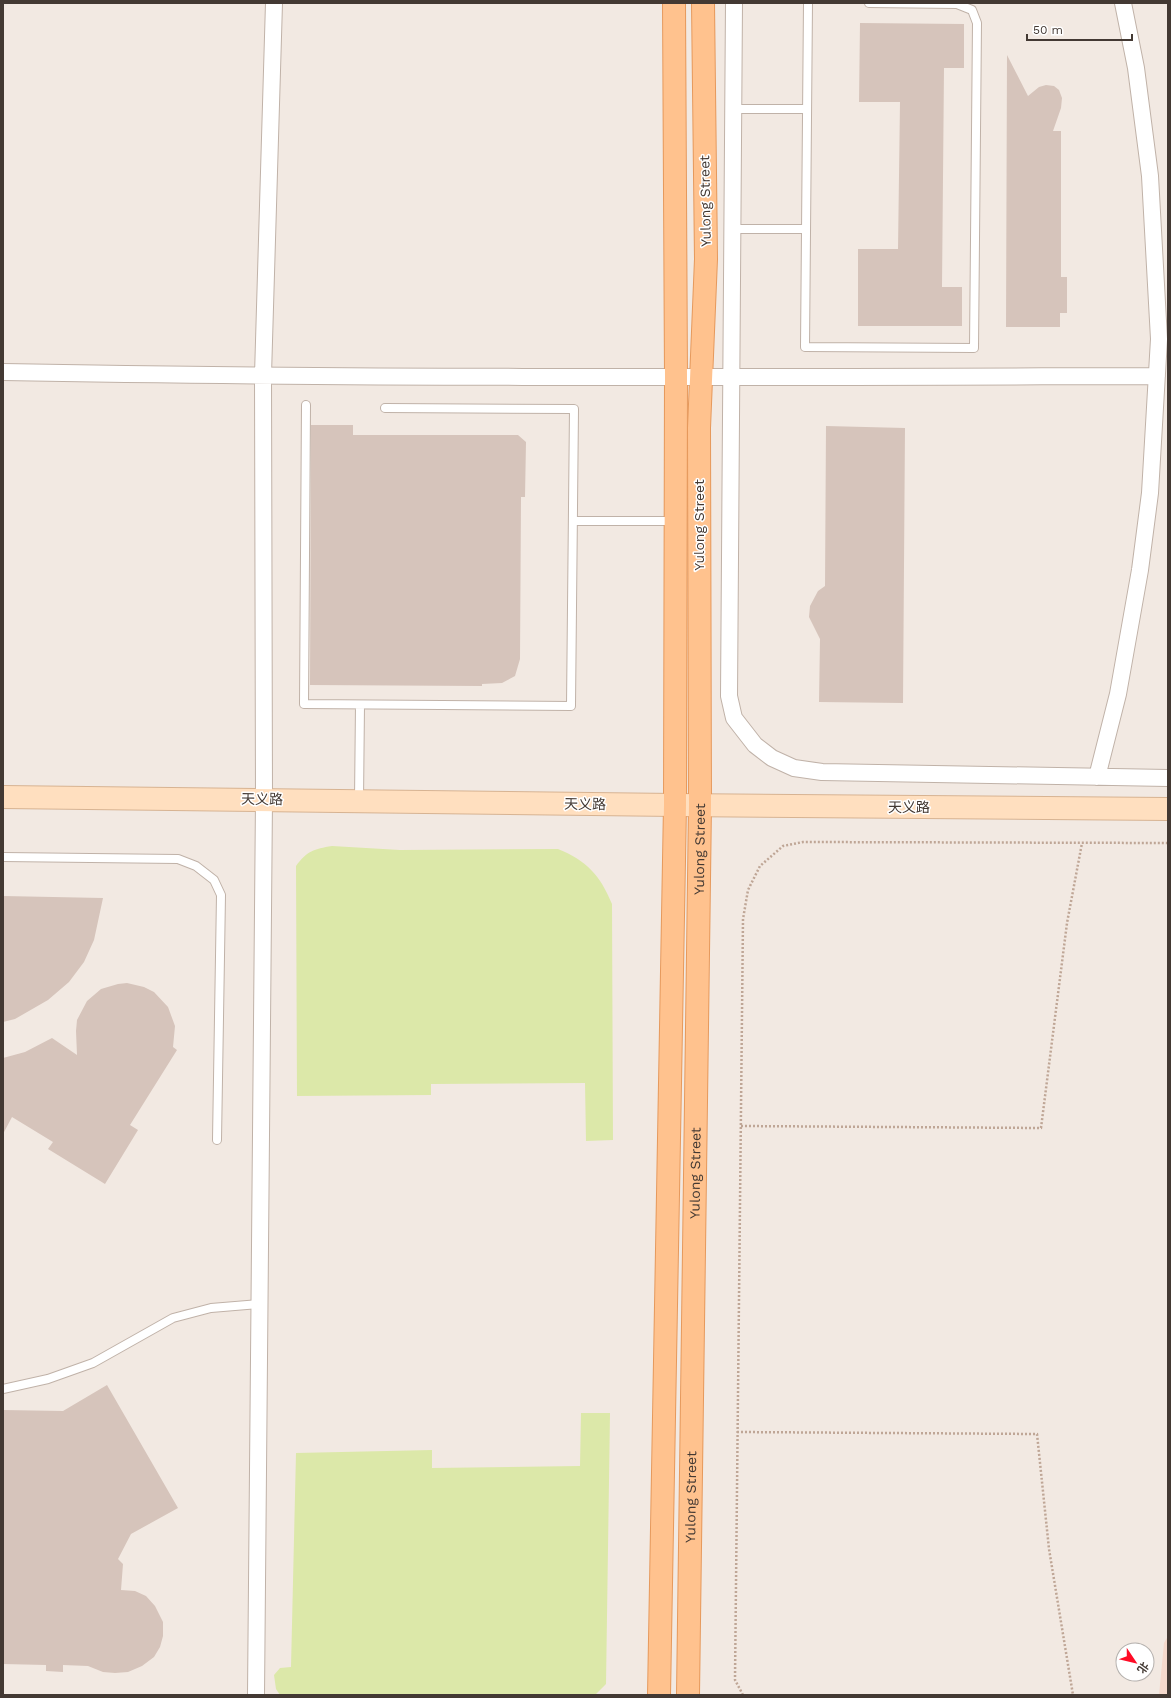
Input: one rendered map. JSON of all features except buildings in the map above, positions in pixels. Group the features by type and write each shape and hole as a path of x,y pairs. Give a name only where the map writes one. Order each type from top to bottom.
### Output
{"main road":[{"name":"Yulong Street","path":"659,1695 675,805 676,377 674,3"},
{"name":"Yulong Street","path":"688,1695 700,805 699,428 706,259 703,3"},
{"name":"天义路","path":"3,797 1168,809"}],"street":[{"path":"256,1695 264,799 263,375 274,3"},
{"path":"734,3 729,696 734,718 755,745 772,758 794,768 822,772 1168,778"},
{"path":"1097,777 1118,694 1140,570 1150,493 1159,339 1150,176 1136,68 1123,3"},
{"path":"3,372 676,377 1157,376"}],"lane":[{"path":"808,3 805,347 974,348 977,23 972,10 957,4 869,3"},
{"path":"734,109 807,109"},
{"path":"733,229 806,229"},
{"path":"306,405 304,704 571,706 574,409 385,408"},
{"path":"573,521 676,521"},
{"path":"359,801 360,705"},
{"path":"3,858 178,859 196,866 214,880 221,895 217,1140"},
{"path":"3,1388 48,1379 93,1363 173,1318 211,1308 260,1304"}],"path":[{"path":"743,1695 735,1680 743,919 748,890 760,866 783,846 803,842 1168,843"},
{"path":"741,1126 1041,1128 1066,931 1082,843"},
{"path":"737,1432 1037,1434 1049,1549 1073,1695"}],"shaded area":[{"path":"1168,1636 1168,1695 1159,1695 1164,1643"}],"green space":[{"path":"332,846 400,850 558,849 585,864 591,870 603,885 612,904 613,1140 586,1141 585,1083 431,1084 431,1095 297,1096 296,866 307,854 320,848"},
{"path":"581,1413 610,1413 606,1684 595,1695 280,1695 276,1689 274,1675 280,1668 291,1667 296,1453 432,1450 432,1468 580,1466"}]}
